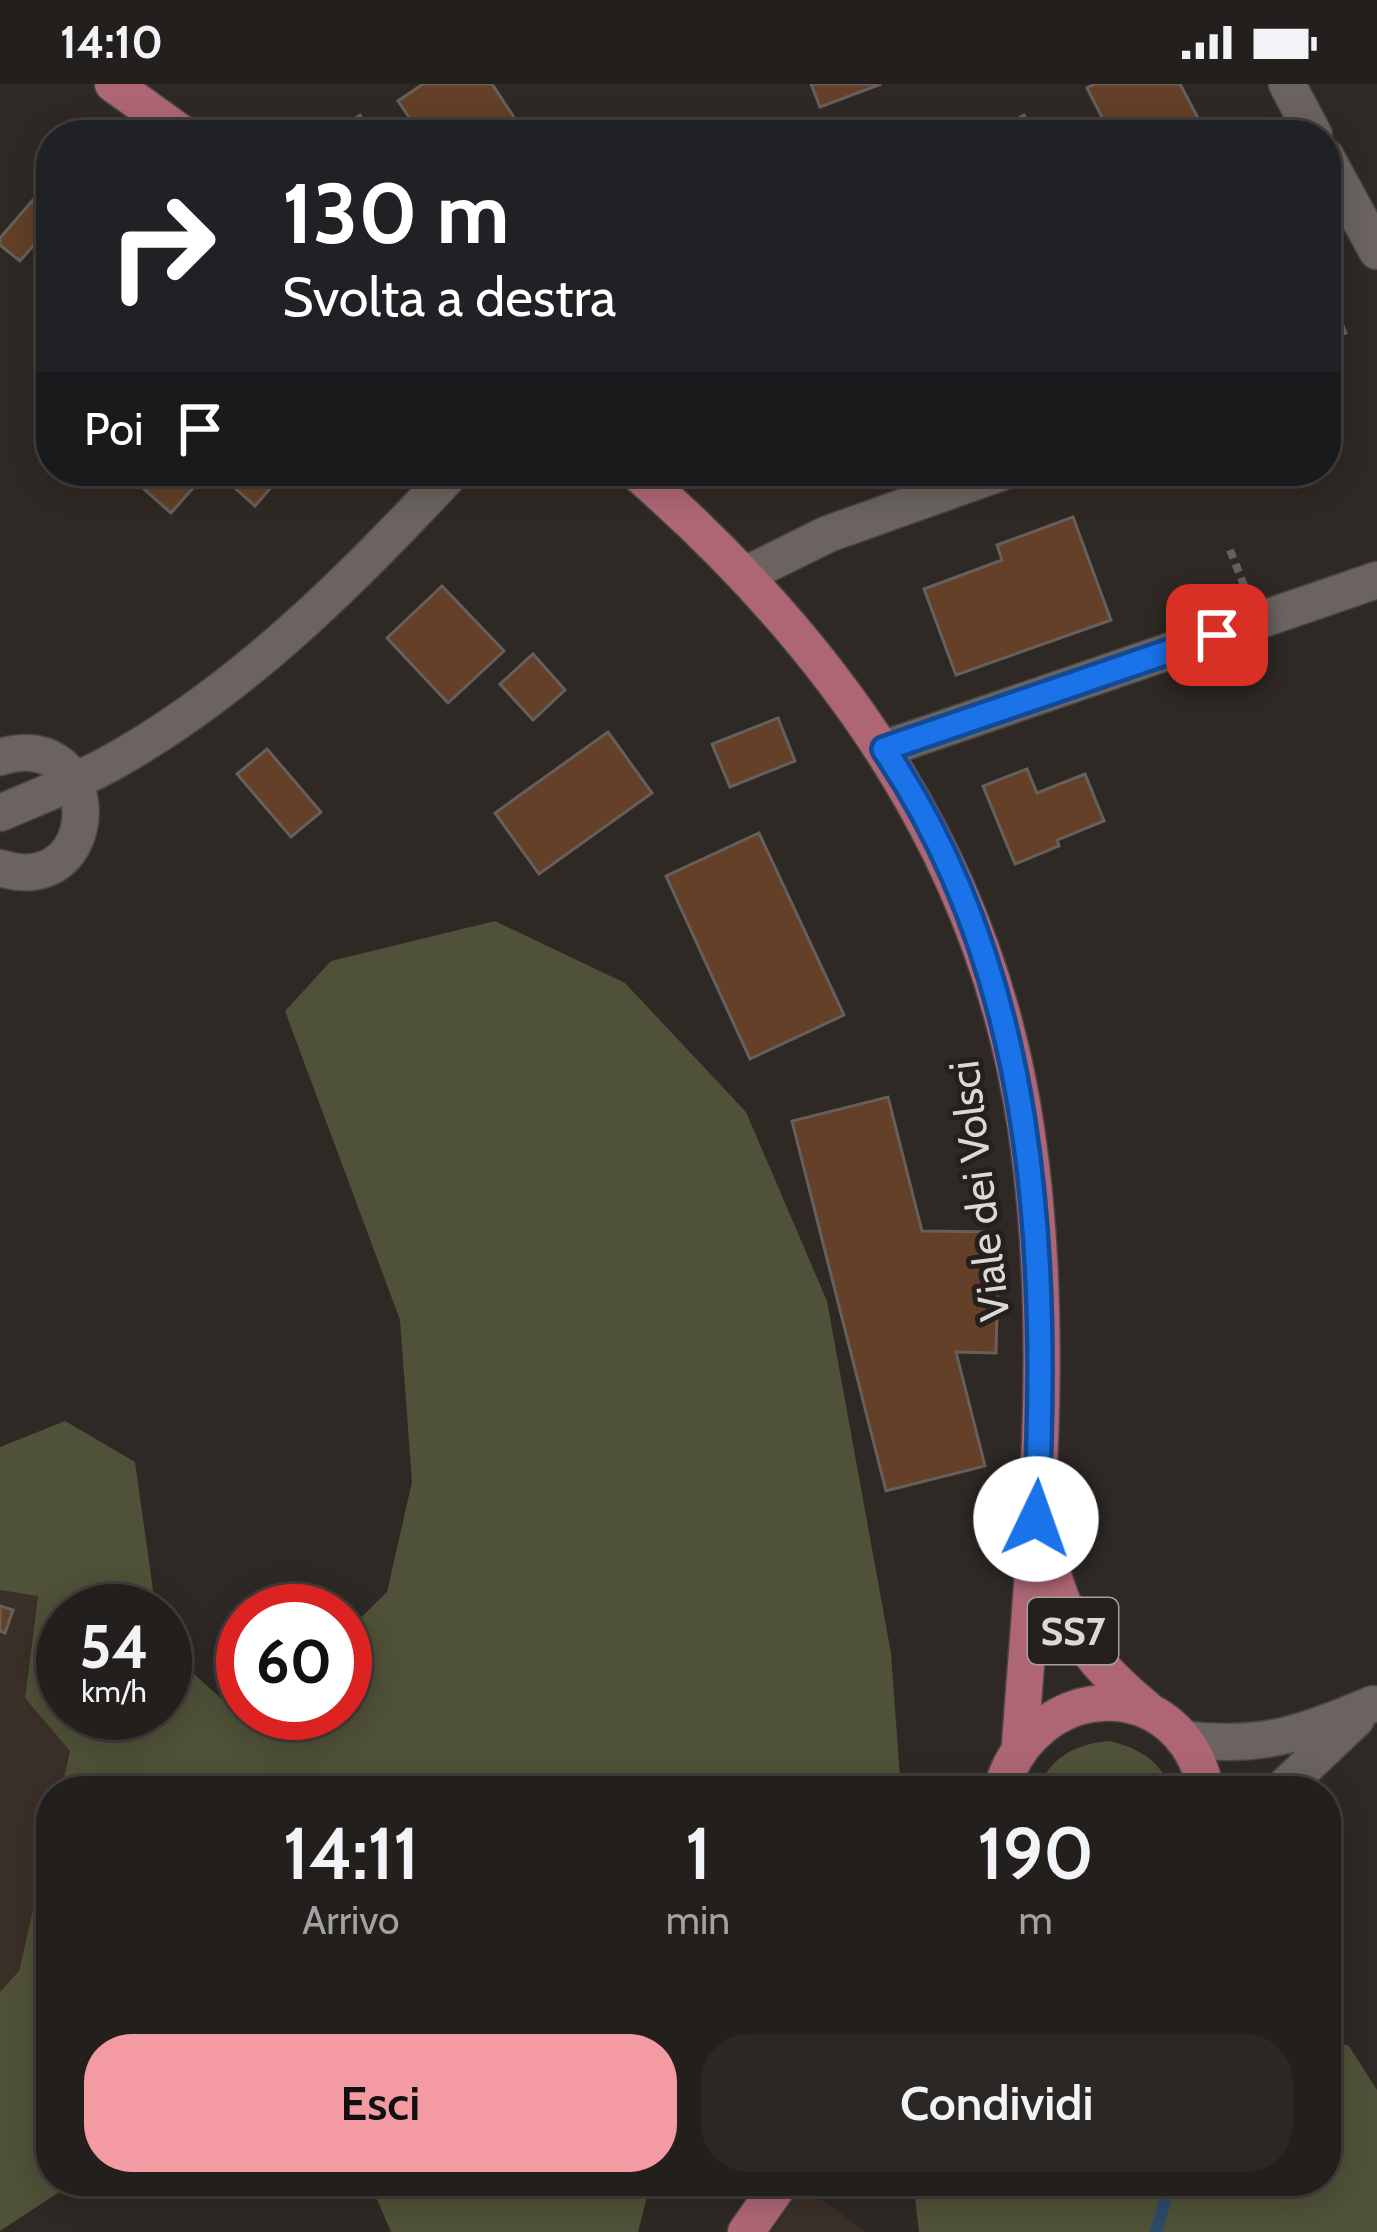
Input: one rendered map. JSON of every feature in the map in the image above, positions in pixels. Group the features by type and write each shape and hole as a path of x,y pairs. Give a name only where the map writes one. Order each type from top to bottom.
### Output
{"main road":[{"path":"113,84 163,120"},
{"name":"Viale dei Volsci","path":"651,486 745,574 884,749 950,869 1000,1009 1018,1085 1034,1199 1040,1302 1042,1402 1020,1744"},
{"name":"Viale dei Volsci","path":"1036,1519 1078,1640 1100,1669 1154,1715"},
{"name":"SS7","path":"1005,1776 1020,1744 1054,1716 1096,1702 1127,1705 1154,1715 1184,1739 1203,1776"},
{"path":"746,2232 771,2196"}],"street":[{"path":"1287,84 1306,120"},
{"path":"1341,185 1377,251"},
{"path":"0,813 74,781 157,734 276,644 439,486"},
{"path":"745,574 828,534 963,486"},
{"path":"884,749 1377,580"},
{"path":"0,757 23,752 44,756 74,781 82,801 76,841 64,857 26,873 0,868"},
{"path":"1184,1739 1264,1742 1305,1732 1375,1702"},
{"path":"1296,1776 1375,1702"}],"shaded area":[{"path":"0,1590 36,1595 25,1698 36,1711 36,1740 61,1740 70,1751 64,1776 36,1776 36,1898 19,1971 0,1992"},
{"path":"796,2196 817,2196 866,2232 771,2232"}],"green space":[{"path":"495,921 625,983 746,1112 827,1301 891,1653 900,1776 64,1776 70,1751 61,1740 192,1740 192,1672 216,1694 216,1740 372,1740 372,1607 387,1592 412,1482 400,1320 285,1011 331,961"},
{"path":"65,1421 135,1462 152,1584 36,1584 36,1596 0,1590 0,1447"},
{"path":"36,1612 36,1711 25,1698"},
{"path":"1110,1741 1130,1748 1148,1757 1164,1776 1045,1776 1065,1754"},
{"path":"36,1898 36,2196 53,2196 0,2231 0,1992 19,1971"},
{"path":"1341,2044 1349,2046 1377,2090 1377,2232 919,2232 915,2196 1341,2196"},
{"path":"375,2196 647,2196 638,2232 391,2232"}],"building":[{"path":"423,84 492,84 516,120 411,120 398,101"},
{"path":"811,84 881,84 820,107"},
{"path":"1095,84 1180,84 1199,120 1103,120 1087,88"},
{"path":"36,196 36,242 20,261 0,245 0,238"},
{"path":"141,486 195,486 171,513"},
{"path":"233,486 272,486 255,506"},
{"path":"1073,517 1111,620 956,675 924,589 1002,560 997,545"},
{"path":"442,586 504,651 448,703 387,638"},
{"path":"533,654 565,690 533,720 500,684"},
{"path":"778,718 795,761 730,787 712,744"},
{"path":"608,732 652,793 539,874 495,813"},
{"path":"267,749 321,812 291,837 237,774"},
{"path":"1027,769 1037,793 1085,774 1104,821 1015,864 983,786"},
{"path":"759,833 844,1015 750,1059 666,876"},
{"path":"888,1097 922,1231 999,1232 996,1353 956,1352 985,1466 886,1491 792,1121"},
{"path":"0,1606 13,1610 5,1633 0,1631"}],"waterway":[{"path":"1156,2232 1167,2196"}],"route":[{"path":"1036,1519 1040,1302 1034,1199 1018,1085 1000,1009 950,869 884,749 1217,635"}]}
